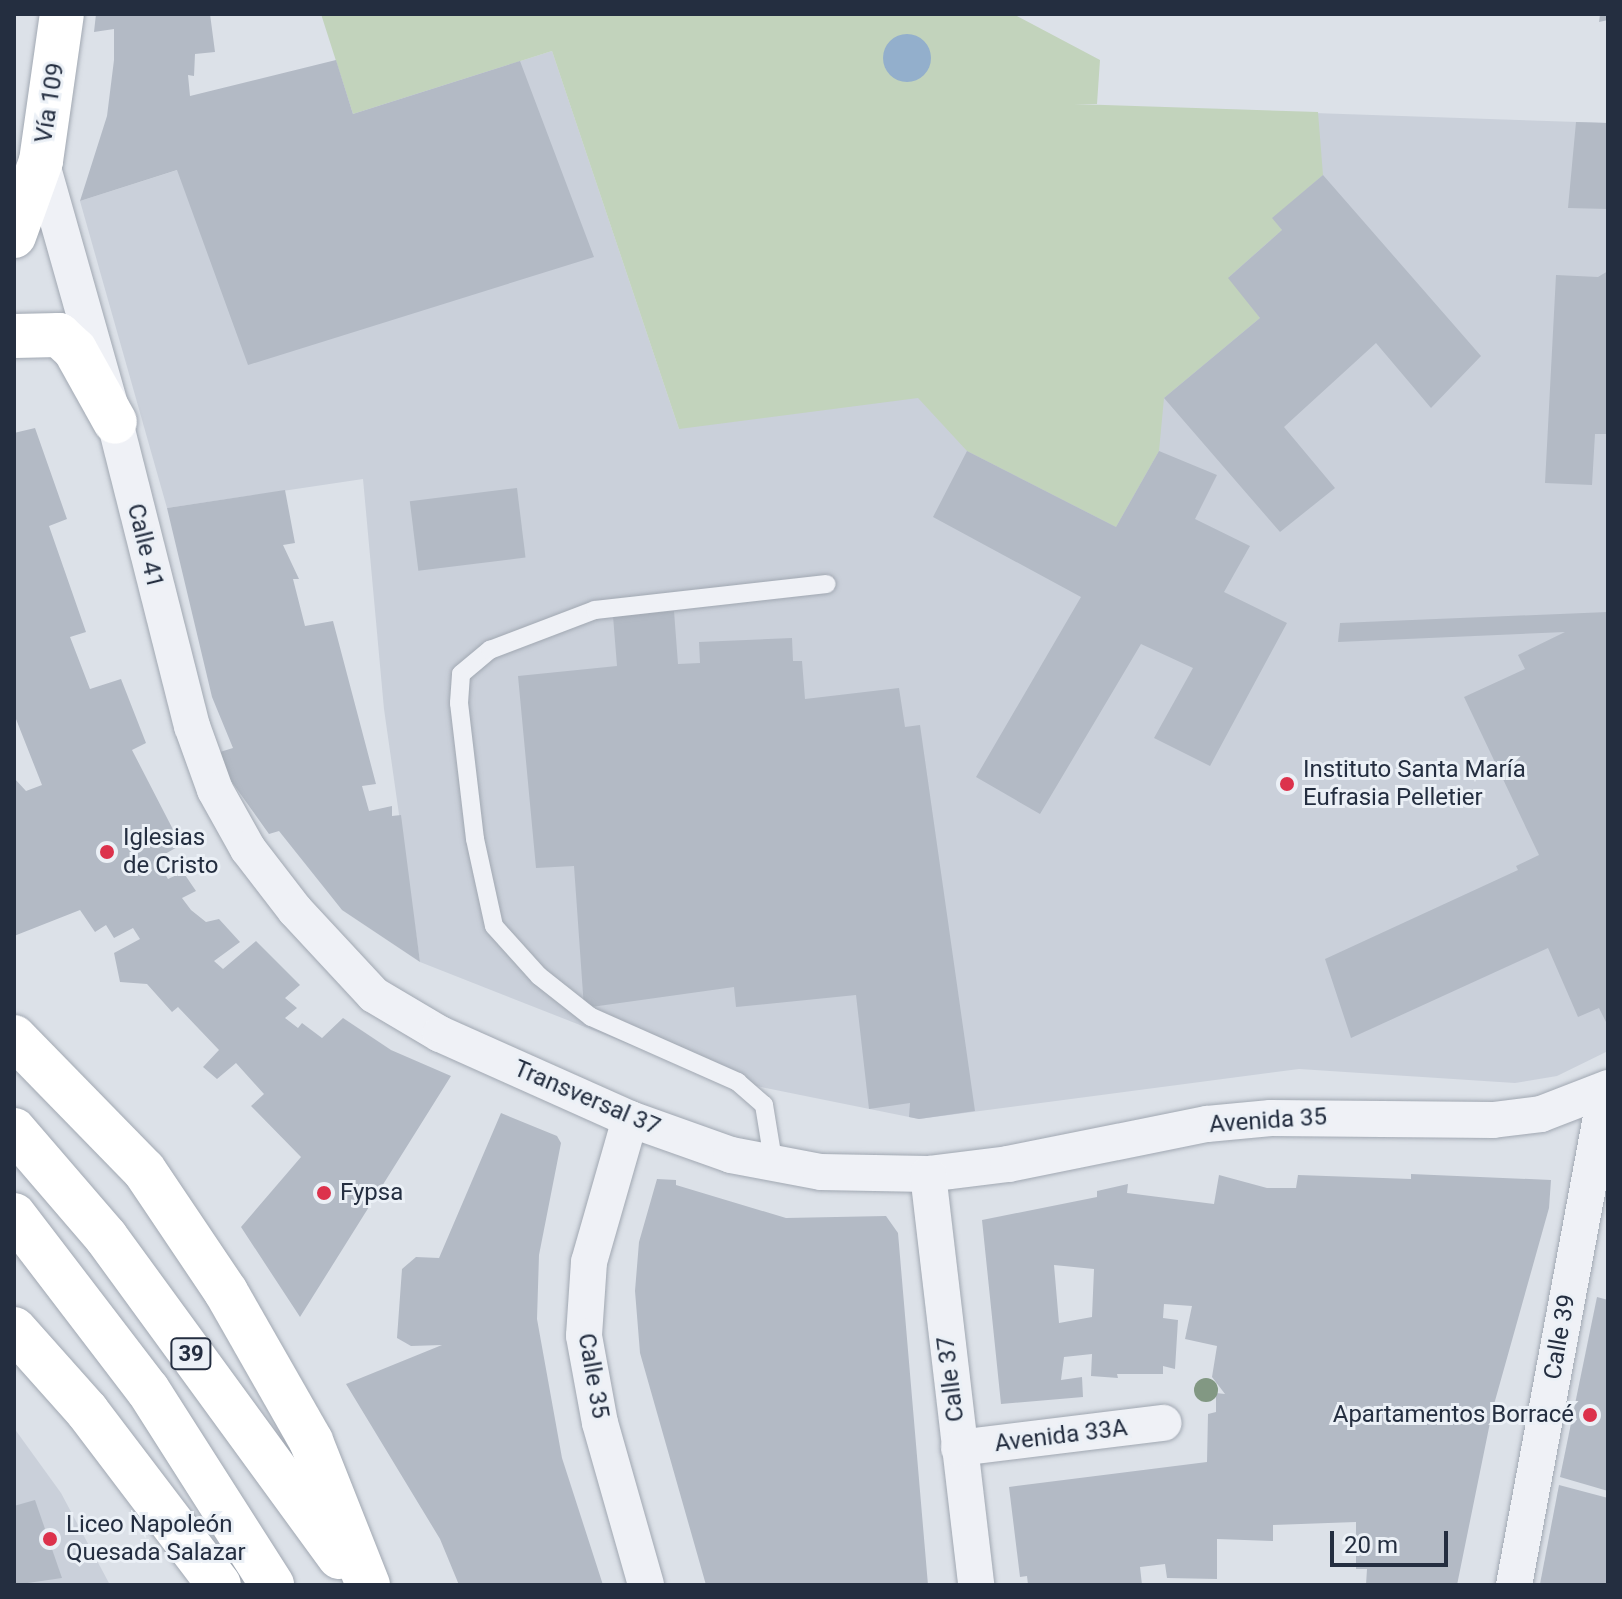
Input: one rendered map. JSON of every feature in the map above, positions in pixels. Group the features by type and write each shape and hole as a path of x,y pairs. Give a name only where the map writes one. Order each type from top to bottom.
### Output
{"main road":[{"name":"Vía 109","path":"14,236 41,161 62,14"},
{"path":"14,336 59,335 75,350 115,422"},
{"path":"14,1037 144,1170 226,1292 311,1441 368,1585"},
{"name":"39","path":"14,1130 106,1237 359,1585"},
{"name":"39","path":"14,1215 148,1390 272,1585"},
{"path":"14,1329 87,1411 219,1585"}],"street":[{"name":"Calle 41","path":"41,161 115,422 192,726 215,790 248,849 295,910"},
{"name":"Transversal 37","path":"295,910 374,995 440,1034 630,1119 774,1166 928,1174"},
{"name":"Avenida 35","path":"928,1174 1008,1164 1207,1124 1349,1115 1493,1120 1541,1114 1607,1089"},
{"name":"Calle 39","path":"1514,1585 1607,1089"},
{"name":"Calle 35","path":"630,1119 589,1262 584,1336 600,1423 646,1585"},
{"name":"Calle 37","path":"928,1174 976,1585"},
{"name":"Avenida 33A","path":"959,1448 1163,1423"}],"lane":[{"path":"774,1166 764,1105 738,1082 591,1017 539,976 494,926 475,839 459,703 461,674 490,650 595,610 827,584"}],"shaded area":[{"path":"552,51 679,429 808,96 1608,123 1608,1051 1557,1076 1515,1083 1299,1069 919,1119 712,1077 420,962 384,709 363,479 167,508 80,201"},
{"name":"Liceo Napoleón Quesada Salazar","path":"14,1428 61,1493 110,1585 14,1585"}],"green space":[{"path":"321,14 1013,14 1100,60 1097,104 1074,104 1318,112 1323,175 1273,218 1282,230 1229,277 1260,318 1164,398 1159,451 1116,527 967,451 918,398 679,429 552,51 353,114"}],"water":[{"path":"907,34 924,41 931,58 924,75 907,82 890,75 883,58 890,41"}],"building":[{"path":"96,14 210,14 215,52 195,54 194,76 188,75 190,96 336,60 353,114 520,61 594,257 248,365 177,170 80,201 107,116 114,60 114,29 94,32"},
{"path":"1600,14 1608,14 1608,20 1599,22"},
{"path":"1576,122 1608,123 1608,209 1568,208"},
{"path":"1323,175 1481,356 1431,408 1376,343 1284,427 1335,488 1280,532 1164,398 1260,318 1228,278 1282,230 1272,218"},
{"path":"1608,271 1608,434 1595,434 1592,485 1545,483 1556,275 1598,277"},
{"path":"35,428 67,519 49,526 86,632 70,637 90,689 121,679 146,743 132,750 181,845 156,859 168,879 183,872 196,891 182,898 191,910 206,922 219,919 240,942 214,961 223,969 256,941 300,985 285,998 297,1008 285,1018 298,1028 302,1023 322,1038 343,1018 391,1050 451,1076 300,1317 241,1227 301,1157 251,1106 264,1094 236,1063 217,1079 203,1067 219,1050 178,1007 172,1012 147,984 120,982 114,953 140,939 133,928 114,938 106,925 95,932 80,910 14,936 14,778 26,791 42,785 14,714 14,433"},
{"path":"967,451 1116,527 1159,451 1217,475 1195,519 1250,546 1224,592 1287,623 1210,766 1154,738 1193,668 1141,644 1040,814 976,777 1081,597 933,517"},
{"path":"517,488 526,557 418,571 410,501"},
{"path":"285,490 295,543 283,545 299,579 293,579 305,626 333,621 376,784 362,786 369,811 392,806 392,816 401,815 420,962 342,910 279,831 269,834 229,778 220,752 233,748 212,697 167,508"},
{"path":"674,611 678,664 700,663 699,642 792,638 793,661 802,661 805,699 899,688 905,727 920,725 975,1111 919,1119 909,1117 910,1103 869,1109 856,995 736,1007 734,987 584,1008 574,866 536,868 518,676 617,666 613,616"},
{"path":"1608,612 1608,1026 1599,1008 1578,1017 1548,948 1351,1038 1325,959 1518,870 1516,866 1539,855 1464,697 1525,669 1518,655 1565,632 1338,642 1340,623"},
{"path":"501,1113 557,1136 561,1143 539,1255 537,1319 562,1458 603,1585 459,1585 440,1539 346,1384 442,1345 411,1346 397,1338 402,1269 416,1257 439,1258"},
{"path":"1411,1174 1551,1180 1549,1208 1493,1408 1457,1585 1366,1585 1367,1569 1356,1569 1356,1522 1273,1525 1273,1541 1217,1539 1217,1579 1167,1578 1165,1564 1140,1567 1142,1585 1028,1585 1027,1576 1020,1577 1009,1487 1207,1462 1208,1414 1216,1412 1216,1393 1225,1394 1212,1377 1217,1346 1185,1339 1192,1306 1164,1304 1163,1318 1178,1320 1175,1369 1163,1366 1163,1374 1117,1374 1118,1378 1091,1376 1092,1354 1064,1357 1061,1380 1082,1377 1083,1397 1001,1404 982,1220 1097,1197 1097,1191 1128,1184 1127,1193 1214,1204 1219,1175 1267,1188 1296,1188 1298,1175 1411,1179","holes":["1054,1265 1094,1269 1092,1317 1059,1323"]},
{"path":"657,1179 676,1180 676,1185 786,1218 886,1216 898,1233 928,1585 706,1585 640,1353 635,1291 639,1242"},
{"name":"Apartamentos Borracé","path":"1597,1297 1608,1300 1608,1491 1560,1477"},
{"path":"1559,1485 1608,1498 1608,1585 1540,1584"},
{"path":"35,1500 62,1578 14,1585 14,1506"}],"place":[{"name":"Instituto Santa María Eufrasia Pelletier","path":"1287,784"},
{"name":"Iglesias de Cristo","path":"107,852"},
{"name":"Fypsa","path":"324,1193"},
{"name":"Apartamentos Borracé","path":"1590,1415"},
{"name":"Liceo Napoleón Quesada Salazar","path":"50,1539"}]}
